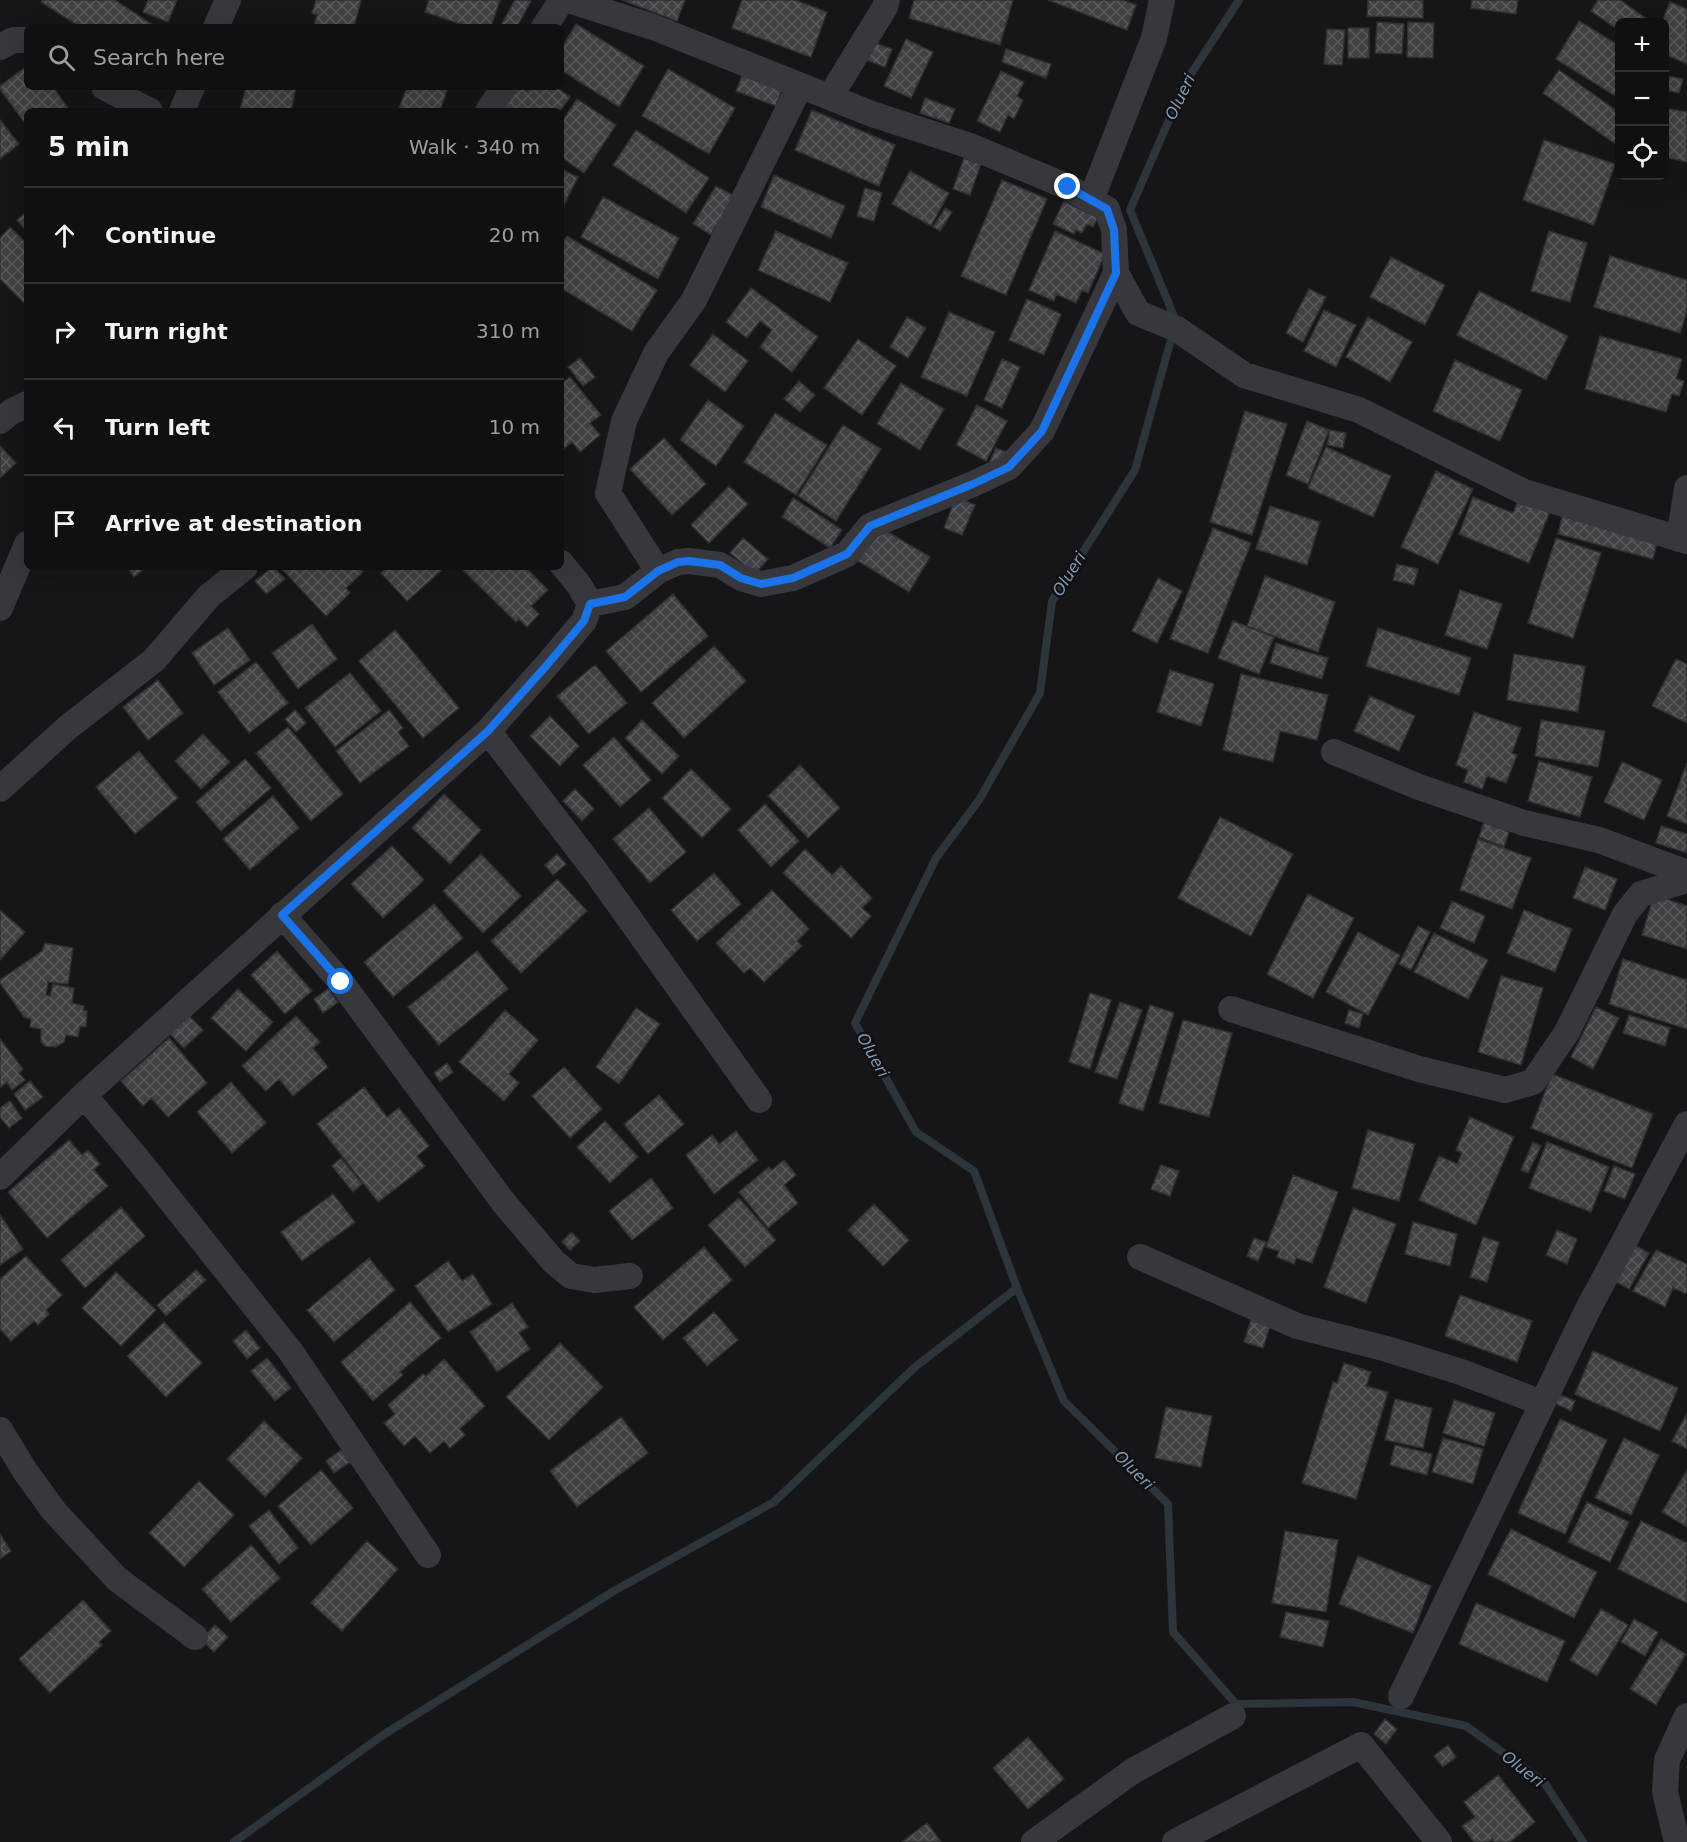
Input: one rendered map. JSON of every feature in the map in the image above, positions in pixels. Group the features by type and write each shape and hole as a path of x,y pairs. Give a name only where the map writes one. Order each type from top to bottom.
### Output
{"street":[{"path":"217,24 228,0"},
{"path":"546,24 562,0"},
{"path":"569,0 653,27 872,114 969,146 1068,187 1107,209 1114,230 1116,273 1138,313 1177,328 1244,375 1359,410 1524,492 1683,540 1687,488"},
{"path":"830,98 887,0"},
{"path":"1091,200 1154,38 1162,0"},
{"path":"0,47 13,40 24,40"},
{"path":"658,571 609,493 624,421 656,353 694,300 800,86"},
{"path":"110,90 144,108"},
{"path":"183,108 191,90"},
{"path":"490,108 502,90"},
{"path":"590,604 625,597 658,571 678,562 720,565 741,578 761,584 793,578 847,554 870,526 1009,467 1042,431 1116,273"},
{"path":"0,422 11,412 24,406"},
{"path":"0,608 24,551"},
{"path":"0,1177 84,1095 488,731 584,621 590,604 579,585 564,567"},
{"path":"0,789 67,728 154,660 209,596 241,570"},
{"path":"488,731 596,872 759,1100"},
{"path":"1334,752 1419,787 1524,823 1599,840 1687,873"},
{"path":"1231,1009 1419,1070 1505,1090 1533,1082 1567,1032 1625,914 1641,894 1687,880"},
{"path":"282,915 341,982 504,1203 554,1262 571,1276 594,1280 630,1276"},
{"path":"84,1095 291,1352 428,1555"},
{"path":"1401,1696 1587,1311 1687,1124"},
{"path":"1140,1257 1297,1326 1387,1349 1461,1372 1542,1403"},
{"path":"0,1430 25,1471 54,1511 117,1579 195,1637"},
{"path":"1034,1842 1133,1771 1233,1716"},
{"path":"1677,1842 1665,1792 1667,1760 1687,1716"},
{"path":"1175,1842 1361,1746 1439,1842"}],"building":[{"path":"42,0 115,0 151,24 75,24 41,2"},
{"path":"148,0 177,0 168,22 143,12"},
{"path":"316,0 361,0 355,24 315,24 317,15 312,13"},
{"path":"429,0 500,0 492,24 460,24 425,12"},
{"path":"515,0 531,1 519,24 502,24"},
{"path":"622,0 685,0 677,21"},
{"path":"742,0 795,0 827,12 811,57 732,28"},
{"path":"914,0 1013,0 1000,45 909,18"},
{"path":"1048,0 1123,0 1136,5 1127,30"},
{"path":"1368,0 1423,0 1423,18 1367,16"},
{"path":"1472,0 1518,0 1516,14 1471,8"},
{"path":"1598,0 1620,0 1646,18 1615,18 1615,28 1591,11"},
{"path":"1670,2 1687,9 1687,64 1669,56 1669,18 1664,18"},
{"path":"1579,21 1615,43 1615,96 1556,59"},
{"path":"1377,22 1404,24 1402,54 1375,53"},
{"path":"1408,22 1434,23 1433,58 1407,57"},
{"path":"576,24 644,66 619,107 564,72 564,44"},
{"path":"1348,28 1369,28 1369,58 1348,58"},
{"path":"1327,29 1345,30 1342,65 1324,64"},
{"path":"906,39 933,52 911,98 884,86"},
{"path":"870,41 892,49 885,67 864,59"},
{"path":"1006,49 1051,64 1046,78 1002,62"},
{"path":"24,68 24,90 55,90 68,108 24,108 24,122 0,86"},
{"path":"668,69 735,108 709,154 642,116"},
{"path":"1559,70 1615,109 1615,142 1614,143 1543,93"},
{"path":"744,71 783,86 776,106 736,91"},
{"path":"1001,71 1024,82 1017,96 1023,100 1014,119 1008,115 1000,132 977,121"},
{"path":"1669,76 1683,79 1679,93 1669,91"},
{"path":"245,90 295,90 292,108 241,108"},
{"path":"406,90 447,90 441,108 399,108"},
{"path":"512,90 560,90 570,97 562,108 499,108"},
{"path":"925,98 955,109 949,123 920,113"},
{"path":"577,99 616,125 584,173 564,159 564,118"},
{"path":"1669,109 1687,112 1687,162 1669,158"},
{"path":"812,110 895,145 879,186 795,150"},
{"path":"0,120 19,144 0,159"},
{"path":"636,130 709,178 686,213 613,165"},
{"path":"1544,140 1615,164 1594,225 1523,200"},
{"path":"964,158 981,164 970,195 953,189"},
{"path":"564,170 578,177 564,205"},
{"path":"910,171 949,193 931,226 892,204"},
{"path":"774,175 845,206 831,238 761,207"},
{"path":"1002,180 1047,199 1006,295 961,276"},
{"path":"716,186 734,196 711,235 693,224"},
{"path":"865,188 882,193 874,221 857,216"},
{"path":"603,197 679,238 658,279 581,237"},
{"path":"1064,201 1098,218 1093,227 1087,224 1082,233 1076,230 1074,234 1053,224"},
{"path":"945,208 952,212 940,231 933,227"},
{"path":"24,214 24,228 17,220"},
{"path":"10,227 24,241 24,303 0,279 0,238"},
{"path":"776,231 848,263 830,302 758,270"},
{"path":"1055,231 1105,254 1088,293 1082,290 1076,303 1056,294 1054,301 1029,290"},
{"path":"1549,231 1587,243 1570,302 1531,291"},
{"path":"567,236 657,290 632,331 564,290 564,241"},
{"path":"1610,256 1687,280 1687,311 1680,333 1594,307"},
{"path":"1391,257 1445,285 1425,325 1370,297"},
{"path":"751,288 818,337 792,372 760,347 772,330 760,321 747,338 726,322"},
{"path":"1309,289 1326,297 1303,342 1286,333"},
{"path":"1479,291 1568,336 1546,380 1457,335"},
{"path":"1027,299 1061,314 1044,355 1009,340"},
{"path":"1324,310 1356,325 1336,367 1304,351"},
{"path":"949,312 995,332 967,396 921,377"},
{"path":"907,317 926,328 908,358 890,347"},
{"path":"1368,317 1412,342 1390,382 1346,357"},
{"path":"713,334 748,361 725,392 690,365"},
{"path":"1600,336 1682,359 1676,379 1684,381 1679,396 1672,394 1666,412 1585,389"},
{"path":"858,339 896,366 862,415 824,388"},
{"path":"580,358 595,377 583,386 568,367"},
{"path":"1002,359 1020,367 1002,408 984,400"},
{"path":"1455,360 1522,390 1500,441 1433,411"},
{"path":"570,377 601,415 590,423 600,435 580,452 572,442 564,449 564,382"},
{"path":"799,381 815,395 800,412 784,399"},
{"path":"901,383 944,409 920,450 877,424"},
{"path":"708,400 744,426 716,466 680,440"},
{"path":"977,405 1007,421 986,461 956,445"},
{"path":"1245,411 1287,424 1252,535 1210,522"},
{"path":"775,413 827,445 796,495 744,462"},
{"path":"1307,421 1329,430 1308,484 1286,475"},
{"path":"843,425 881,449 836,521 798,496"},
{"path":"1330,430 1346,433 1343,448 1327,445"},
{"path":"664,438 706,484 672,515 630,469"},
{"path":"0,446 16,463 0,478"},
{"path":"1326,447 1391,476 1373,517 1308,488"},
{"path":"996,448 1008,453 1002,466 990,461"},
{"path":"1436,471 1473,489 1438,564 1401,547"},
{"path":"729,486 748,504 709,543 691,525"},
{"path":"1520,496 1551,509 1529,563 1459,534 1473,497 1513,513"},
{"path":"956,497 975,505 962,535 944,528"},
{"path":"793,498 842,530 830,548 782,517"},
{"path":"1270,506 1320,522 1307,565 1256,549"},
{"path":"1563,513 1658,538 1653,559 1558,534"},
{"path":"878,526 930,557 909,592 858,561"},
{"path":"1213,528 1251,543 1208,653 1170,639"},
{"path":"743,538 768,559 755,574 730,553"},
{"path":"1556,538 1601,553 1573,638 1528,623"},
{"path":"1397,564 1418,569 1414,585 1393,580"},
{"path":"129,570 143,570 134,577"},
{"path":"269,570 276,570 285,579 266,594 255,581"},
{"path":"283,570 361,570 363,572 346,588 350,593 326,616"},
{"path":"384,570 442,570 407,601 381,573"},
{"path":"463,570 528,570 548,590 531,606 539,614 527,627 519,619 516,622"},
{"path":"1265,576 1335,602 1318,652 1247,626"},
{"path":"1158,578 1182,591 1157,643 1132,631"},
{"path":"1460,590 1502,604 1487,649 1445,635"},
{"path":"673,594 708,636 641,692 606,651"},
{"path":"1233,621 1274,637 1259,674 1218,658"},
{"path":"312,624 337,659 298,689 272,653"},
{"path":"228,628 250,660 214,685 192,653"},
{"path":"1378,628 1471,658 1459,695 1366,666"},
{"path":"395,630 459,708 423,738 359,661"},
{"path":"1276,643 1328,658 1322,679 1270,663"},
{"path":"714,646 746,681 684,738 652,703"},
{"path":"1514,654 1585,666 1578,712 1507,700"},
{"path":"1676,659 1687,664 1687,723 1652,706"},
{"path":"256,662 288,703 249,733 218,692"},
{"path":"595,665 627,703 589,734 557,696"},
{"path":"1170,670 1214,684 1201,726 1157,712"},
{"path":"350,673 381,711 335,747 305,708"},
{"path":"1241,674 1328,695 1317,740 1280,731 1273,762 1223,750"},
{"path":"158,680 183,713 148,740 123,707"},
{"path":"1370,696 1415,716 1399,751 1354,731"},
{"path":"295,710 306,723 296,732 285,719"},
{"path":"389,710 403,728 398,732 409,746 360,783 336,751"},
{"path":"1474,712 1521,728 1512,753 1517,755 1506,783 1487,776 1482,789 1464,782 1468,770 1456,765"},
{"path":"550,716 579,746 560,766 530,736"},
{"path":"642,720 679,756 662,774 625,738"},
{"path":"1541,720 1605,731 1598,767 1535,756"},
{"path":"288,727 343,794 311,821 256,753"},
{"path":"203,734 230,762 201,789 175,761"},
{"path":"614,737 651,780 620,807 583,765"},
{"path":"139,751 178,798 135,834 96,787"},
{"path":"245,759 271,788 221,831 196,802"},
{"path":"1539,761 1592,777 1580,817 1528,801"},
{"path":"1622,762 1662,780 1644,820 1604,802"},
{"path":"1687,763 1687,824 1667,816"},
{"path":"800,765 840,808 808,838 768,796"},
{"path":"691,769 731,809 702,838 662,798"},
{"path":"575,789 594,809 582,821 563,801"},
{"path":"444,794 481,830 450,864 412,828"},
{"path":"273,796 299,828 250,870 223,839"},
{"path":"765,804 799,841 771,867 738,830"},
{"path":"649,808 686,852 650,883 613,839"},
{"path":"1220,817 1293,854 1251,936 1178,898"},
{"path":"1484,822 1509,832 1504,847 1479,837"},
{"path":"1661,826 1687,834 1687,853 1656,843"},
{"path":"1478,839 1531,858 1512,909 1460,890"},
{"path":"392,846 424,880 383,918 351,884"},
{"path":"805,849 832,875 841,866 872,898 862,908 871,916 851,938 783,873"},
{"path":"481,854 521,896 483,933 443,891"},
{"path":"557,854 566,864 553,875 545,865"},
{"path":"1585,867 1617,879 1605,910 1573,898"},
{"path":"714,873 741,904 697,941 671,910"},
{"path":"557,879 587,911 521,973 491,941"},
{"path":"772,890 809,929 797,941 802,946 764,982 750,968 744,973 716,943"},
{"path":"1308,894 1354,918 1313,998 1267,974"},
{"path":"1654,895 1687,906 1687,949 1642,935"},
{"path":"1452,901 1485,916 1474,943 1440,928"},
{"path":"434,904 463,938 393,997 364,962"},
{"path":"0,910 25,932 0,960"},
{"path":"1524,910 1572,929 1555,972 1507,953"},
{"path":"1418,926 1430,932 1411,970 1399,964"},
{"path":"1358,932 1400,955 1368,1015 1326,992"},
{"path":"1434,933 1488,960 1468,999 1414,972"},
{"path":"45,943 73,948 68,984 48,982 46,995 50,996 53,984 74,988 72,1003 84,1006 83,1010 87,1011 86,1027 80,1026 78,1037 66,1035 64,1042 55,1047 45,1046 41,1042 41,1029 30,1027 31,1019 24,1017 0,983 0,980 42,951"},
{"path":"277,951 312,991 285,1014 251,975"},
{"path":"477,951 508,989 439,1045 408,1007"},
{"path":"1623,959 1687,980 1687,1029 1609,1004"},
{"path":"1501,976 1543,988 1521,1065 1478,1052"},
{"path":"238,989 273,1022 246,1051 211,1018"},
{"path":"328,989 338,1002 323,1013 314,999"},
{"path":"1090,993 1111,1000 1090,1069 1069,1062"},
{"path":"1120,1002 1142,1010 1117,1079 1095,1072"},
{"path":"1150,1005 1174,1013 1143,1111 1119,1103"},
{"path":"1596,1007 1619,1018 1593,1069 1571,1057"},
{"path":"636,1008 660,1024 619,1084 596,1067"},
{"path":"505,1010 538,1040 509,1074 519,1083 504,1101 459,1062"},
{"path":"1349,1010 1363,1014 1359,1028 1345,1023"},
{"path":"187,1014 203,1030 184,1048 169,1033"},
{"path":"1629,1015 1670,1028 1665,1046 1623,1033"},
{"path":"296,1016 320,1042 313,1048 328,1067 293,1096 279,1079 266,1091 242,1066"},
{"path":"1183,1020 1232,1033 1209,1117 1159,1103"},
{"path":"169,1038 207,1083 168,1117 151,1098 143,1106 121,1081"},
{"path":"0,1039 23,1069 19,1073 25,1080 12,1090 7,1082 0,1088"},
{"path":"447,1063 453,1072 440,1082 434,1073"},
{"path":"564,1067 602,1109 570,1138 532,1096"},
{"path":"1552,1074 1653,1114 1632,1168 1531,1128"},
{"path":"30,1081 43,1097 25,1110 14,1094"},
{"path":"231,1082 266,1123 232,1153 197,1112"},
{"path":"364,1087 387,1117 399,1108 429,1146 417,1156 425,1166 378,1202 317,1124"},
{"path":"659,1095 684,1124 648,1154 624,1124"},
{"path":"10,1101 22,1118 9,1128 0,1117 0,1108"},
{"path":"1470,1117 1514,1137 1476,1225 1419,1200 1439,1156 1457,1164 1462,1153 1456,1150"},
{"path":"605,1121 638,1157 610,1183 577,1147"},
{"path":"1368,1130 1415,1144 1399,1201 1352,1188"},
{"path":"736,1131 758,1160 714,1194 686,1155 712,1135 719,1144"},
{"path":"69,1140 82,1155 88,1150 100,1164 94,1170 108,1186 47,1238 8,1192"},
{"path":"1533,1142 1541,1146 1528,1173 1521,1170"},
{"path":"1547,1142 1609,1167 1591,1212 1529,1188"},
{"path":"341,1158 362,1184 353,1192 332,1166"},
{"path":"784,1160 796,1175 784,1185 798,1203 768,1228 739,1192 769,1167 772,1170"},
{"path":"1161,1165 1179,1171 1170,1196 1151,1189"},
{"path":"1614,1166 1635,1174 1625,1199 1604,1191"},
{"path":"1293,1175 1338,1192 1312,1263 1296,1258 1294,1264 1277,1257 1279,1251 1266,1247"},
{"path":"651,1178 673,1208 632,1240 609,1211"},
{"path":"333,1194 355,1222 302,1261 281,1232"},
{"path":"739,1198 776,1240 745,1267 708,1225"},
{"path":"874,1204 909,1240 883,1266 848,1230"},
{"path":"121,1207 145,1236 85,1288 61,1260"},
{"path":"1353,1208 1396,1224 1366,1303 1324,1287"},
{"path":"0,1215 23,1249 0,1265"},
{"path":"1413,1222 1457,1234 1450,1266 1405,1254"},
{"path":"1557,1230 1577,1239 1567,1264 1546,1255"},
{"path":"571,1232 580,1241 570,1250 562,1242"},
{"path":"1483,1237 1499,1242 1487,1282 1470,1277"},
{"path":"1254,1238 1266,1242 1258,1261 1247,1256"},
{"path":"1631,1243 1649,1253 1629,1289 1611,1279"},
{"path":"704,1247 732,1280 663,1340 634,1307"},
{"path":"1656,1250 1687,1264 1687,1294 1673,1288 1665,1307 1633,1291"},
{"path":"26,1256 62,1295 46,1310 49,1314 38,1325 34,1321 11,1341 0,1329 0,1279"},
{"path":"369,1258 395,1290 334,1342 307,1310"},
{"path":"448,1261 462,1281 473,1274 492,1304 448,1332 415,1286"},
{"path":"196,1270 206,1280 166,1316 157,1305"},
{"path":"116,1272 156,1310 121,1346 82,1308"},
{"path":"1460,1295 1532,1321 1517,1362 1445,1336"},
{"path":"410,1302 441,1338 400,1372 403,1375 373,1401 341,1362"},
{"path":"512,1303 528,1327 519,1333 530,1349 497,1372 470,1332"},
{"path":"714,1312 738,1340 707,1366 683,1338"},
{"path":"1251,1320 1270,1326 1263,1348 1244,1342"},
{"path":"164,1322 202,1363 166,1397 127,1356"},
{"path":"246,1330 260,1348 247,1359 233,1341"},
{"path":"560,1343 603,1387 549,1440 506,1397"},
{"path":"1593,1351 1678,1388 1660,1431 1575,1394"},
{"path":"267,1358 291,1388 275,1401 251,1371"},
{"path":"444,1359 485,1406 460,1429 465,1435 450,1448 444,1441 430,1453 415,1436 404,1446 384,1423 395,1414 388,1405"},
{"path":"1344,1363 1371,1372 1366,1386 1388,1392 1356,1499 1302,1483 1333,1382 1337,1383"},
{"path":"1556,1393 1575,1401 1571,1411 1552,1402"},
{"path":"1395,1399 1432,1408 1423,1448 1385,1440"},
{"path":"1454,1400 1495,1413 1484,1446 1443,1433"},
{"path":"1166,1407 1212,1416 1201,1467 1155,1458"},
{"path":"1687,1413 1687,1449 1672,1441"},
{"path":"621,1417 648,1453 577,1507 550,1471"},
{"path":"1560,1419 1607,1440 1565,1534 1518,1513"},
{"path":"264,1421 302,1458 265,1497 227,1459"},
{"path":"1443,1438 1483,1449 1473,1484 1432,1472"},
{"path":"1624,1438 1659,1455 1631,1515 1595,1498"},
{"path":"1395,1445 1432,1454 1427,1475 1390,1465"},
{"path":"341,1450 350,1462 334,1473 326,1461"},
{"path":"321,1470 353,1508 311,1545 278,1506"},
{"path":"1687,1470 1687,1527 1662,1512"},
{"path":"199,1481 234,1515 184,1567 149,1533"},
{"path":"1587,1502 1629,1522 1610,1562 1568,1542"},
{"path":"269,1510 298,1548 279,1564 249,1526"},
{"path":"1641,1521 1687,1543 1687,1603 1618,1569"},
{"path":"1511,1529 1597,1572 1574,1618 1488,1574"},
{"path":"1285,1531 1338,1540 1326,1612 1272,1603"},
{"path":"0,1534 11,1551 0,1559"},
{"path":"367,1541 398,1569 342,1631 311,1603"},
{"path":"251,1545 280,1578 231,1622 202,1589"},
{"path":"1358,1556 1431,1586 1413,1633 1339,1604"},
{"path":"83,1600 111,1631 99,1642 102,1645 50,1693 19,1659"},
{"path":"1476,1603 1565,1641 1547,1682 1459,1644"},
{"path":"1601,1609 1628,1625 1597,1676 1570,1660"},
{"path":"1286,1612 1329,1621 1323,1647 1280,1637"},
{"path":"1634,1619 1658,1632 1645,1656 1621,1642"},
{"path":"215,1625 228,1637 214,1652 201,1639"},
{"path":"1661,1639 1686,1654 1656,1705 1630,1689"},
{"path":"1385,1719 1397,1729 1386,1744 1374,1734"},
{"path":"1028,1737 1064,1779 1028,1809 993,1768"},
{"path":"1448,1745 1456,1757 1443,1767 1434,1756"},
{"path":"1498,1775 1535,1822 1510,1842 1494,1842 1492,1839 1489,1842 1474,1842 1462,1826 1475,1817 1464,1802"},
{"path":"927,1823 941,1842 902,1842"}],"waterway":[{"name":"Olueri","path":"1239,0 1185,83 1130,210 1176,321 1135,470 1052,601 1040,693 979,800 936,858 855,1023 916,1132 974,1171 1017,1288 1064,1401 1168,1504 1173,1632 1236,1704 1353,1702 1466,1726 1544,1782 1583,1842"},
{"path":"234,1842 383,1735 614,1591 774,1502 915,1367 1017,1288"}],"route":[{"path":"341,982 282,915 488,731 584,621 590,604 625,597 658,571 678,562 720,565 741,578 761,584 793,578 847,554 870,526 1009,467 1042,431 1116,273 1114,230 1107,209 1068,187"}]}
